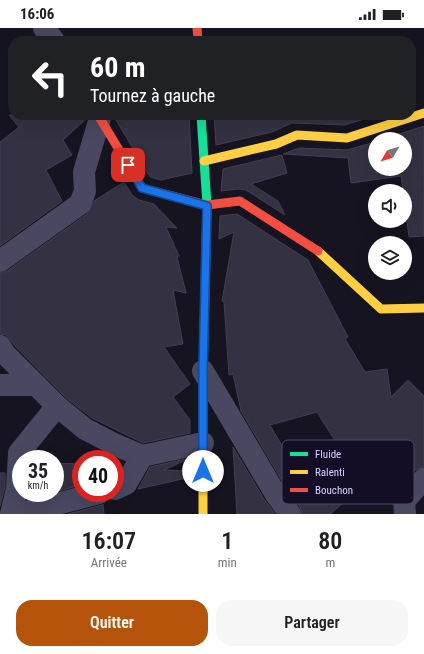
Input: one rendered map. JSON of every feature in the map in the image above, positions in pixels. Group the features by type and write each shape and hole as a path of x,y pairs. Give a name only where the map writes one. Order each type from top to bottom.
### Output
{"street":[{"path":"0,261 80,204 85,191 84,172 98,120"},
{"path":"101,120 142,188 207,206 240,201 319,252 381,309 424,308"},
{"path":"202,120 207,206 203,371 203,514"},
{"path":"204,161 276,144 297,136 347,138 402,120"},
{"path":"0,346 5,354 57,406 85,429 116,445 142,456 203,443"},
{"path":"203,371 282,503"},
{"path":"0,385 36,385"},
{"path":"11,514 18,489 19,453 57,406"},
{"path":"124,485 126,484 142,456"},
{"path":"414,490 424,479"},
{"path":"19,514 72,500"},
{"path":"283,504 290,514"},
{"path":"404,504 405,514"}],"building":[{"path":"13,120 85,120 63,140 72,155 46,170 62,201 0,246 0,142 19,127"},
{"path":"116,120 189,120 192,173 161,180 150,177"},
{"path":"214,120 361,120 345,125 292,123 272,132 216,145"},
{"path":"424,126 424,236 409,236 408,228 412,228 412,184 402,184 401,176 412,176 412,132 406,132"},
{"path":"368,144 368,176 401,176 351,183 348,158 283,154 299,148 347,150"},
{"path":"282,155 287,173 251,184 278,201 285,215 246,190 238,189 221,191 223,169"},
{"path":"124,182 132,195 139,200 154,204 177,228 166,227 179,256 177,257 186,293 173,290 183,344 164,347 190,384 173,397 190,420 190,433 143,443 92,418 65,397 6,335 0,334 0,273 7,271 87,214 94,201"},
{"path":"237,214 308,260 348,337 345,339 365,372 387,369 391,397 408,380 424,396 424,467 414,471 414,440 335,440 317,412 270,425 282,446 282,481 241,411 233,374 229,375 224,302 222,301 234,232 219,239 220,216"},
{"path":"233,447 264,499 275,514 237,514"},
{"path":"190,458 164,470 186,471 187,478 138,489 150,467"},
{"path":"64,463 72,464 72,487 64,490"},
{"path":"0,473 5,473 5,487 0,506"},
{"path":"103,504 104,514 68,514 102,505"},
{"path":"298,504 342,504 330,514 302,514"}],"traffic: fast":[{"path":"201,120 207,205 203,378"}],"traffic: slow":[{"path":"416,116 424,113"},
{"path":"204,161 276,144 297,135 347,138 402,120"},
{"path":"318,251 381,309 424,308"},
{"path":"203,378 203,514"}],"traffic: jam":[{"path":"197,28 198,36"},
{"path":"101,120 142,188 207,205 240,201 318,251"}],"route":[{"path":"128,165 142,188 207,206 203,371 203,471"}]}
